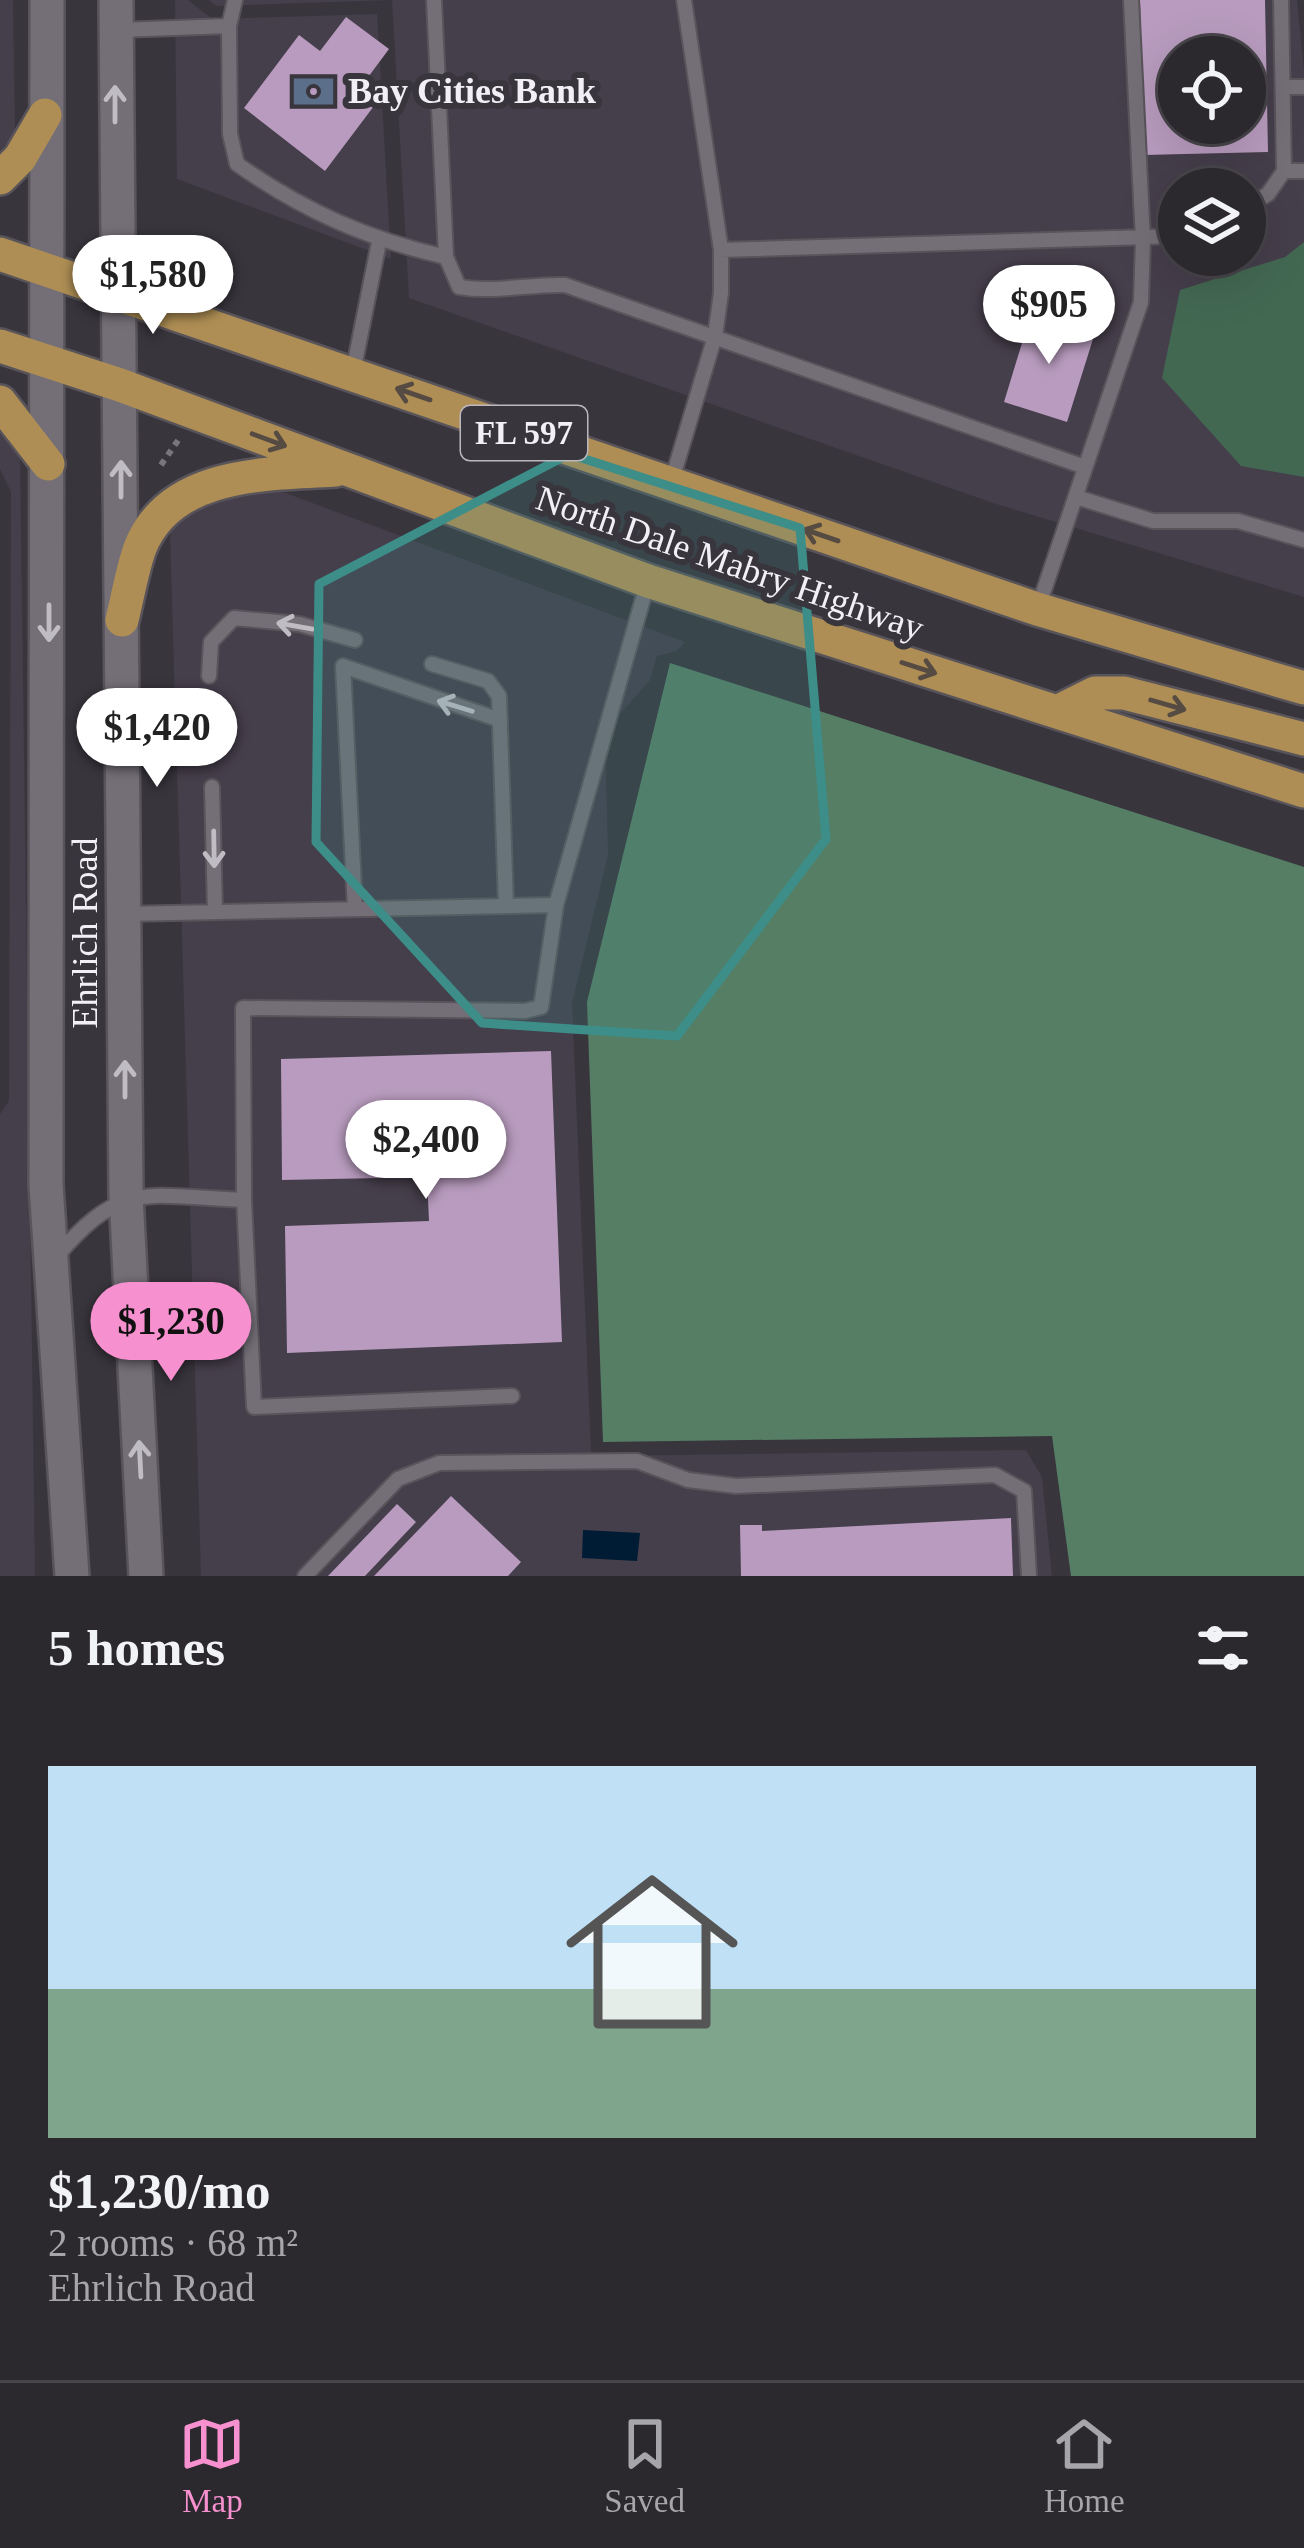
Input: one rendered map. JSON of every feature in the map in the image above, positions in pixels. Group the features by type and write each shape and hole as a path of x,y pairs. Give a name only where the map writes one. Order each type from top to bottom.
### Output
{"main road":[{"name":"Ehrlich Road","path":"46,0 46,1185 72,1576"},
{"name":"Ehrlich Road","path":"116,15 126,1196 146,1576"},
{"path":"0,178 20,158 45,115"},
{"name":"North Dale Mabry Highway","path":"0,254 117,290 1037,609 1304,688"},
{"name":"North Dale Mabry Highway","path":"0,346 120,385 648,581 1304,791"},
{"path":"0,402 48,464"},
{"path":"122,620 141,544 168,507 201,488 255,474 352,470"},
{"path":"1057,712 1095,693 1124,693 1304,740"}],"lane":[{"path":"235,0 230,26 230,134 237,164 300,208 379,242 446,257"},
{"path":"434,0 446,257 459,287 489,292 526,284 565,285 1085,466"},
{"path":"671,483 715,336 721,250 684,0"},
{"path":"1037,609 1141,302 1143,240 1131,0"},
{"path":"1266,195 1284,172 1281,0"},
{"path":"116,15 230,26"},
{"path":"1283,87 1304,87"},
{"path":"1284,172 1304,171"},
{"path":"721,250 1158,238"},
{"path":"353,374 379,242"},
{"path":"1076,497 1153,521 1238,521 1304,540"},
{"path":"512,1396 254,1407 244,1200 243,1008 526,1011 541,1007 556,905 648,581"},
{"path":"209,676 211,642 234,618 299,624 356,640"},
{"path":"432,664 488,681 499,696 506,906"},
{"path":"355,909 343,666 500,720"},
{"path":"212,787 215,912"},
{"path":"124,914 556,905"},
{"path":"51,1263 86,1222 126,1196 244,1200"},
{"path":"305,1576 398,1479 439,1463 615,1461 637,1461 688,1480 736,1486 995,1475 1024,1491 1029,1576"}],"path":[{"path":"160,464 179,440"},
{"path":"140,461 160,464 177,476"}],"highlighted area":[{"path":"569,454 800,528 826,839 677,1036 482,1023 316,842 319,584"}],"shaded area":[{"path":"0,0 13,0 15,133 0,151"},
{"path":"175,0 188,0 212,19 377,14 391,259 177,179"},
{"path":"209,0 392,0 216,6"},
{"path":"392,0 1297,0 1304,71 1304,597 993,503 409,298"},
{"path":"0,421 20,453 35,1576 0,1576 0,1114 9,1101 11,492 0,469"},
{"path":"275,489 685,642 677,651 657,656 650,680 605,731 608,855 572,1003 591,1451 603,1456 1026,1450 1042,1477 1052,1576 201,1576 170,534 181,519 209,502"}],"green space":[{"path":"1304,242 1304,477 1241,466 1162,378 1180,290 1225,276 1266,276 1266,263 1285,257"},
{"path":"670,663 1304,867 1304,1576 1071,1576 1052,1436 603,1442 587,1002"}],"water":[{"path":"583,1530 640,1533 637,1561 582,1558"}],"building":[{"path":"1140,0 1265,0 1266,36 1158,36 1158,144 1266,144 1266,51 1268,152 1144,155"},
{"name":"Bay Cities Bank","path":"346,17 389,49 363,84 380,98 325,171 244,108 299,35 320,51"},
{"path":"1056,306 1077,312 1071,333 1093,339 1067,422 1004,402 1029,320 1050,326"},
{"path":"551,1051 562,1342 287,1353 285,1226 429,1221 427,1177 282,1180 281,1059"},
{"path":"451,1496 521,1562 508,1576 374,1576"},
{"path":"397,1504 416,1522 365,1576 328,1576"},
{"path":"1011,1518 1013,1576 741,1576 740,1525 762,1525 762,1531"}],"place":[{"name":"Bay Cities Bank","path":"314,91"}]}
